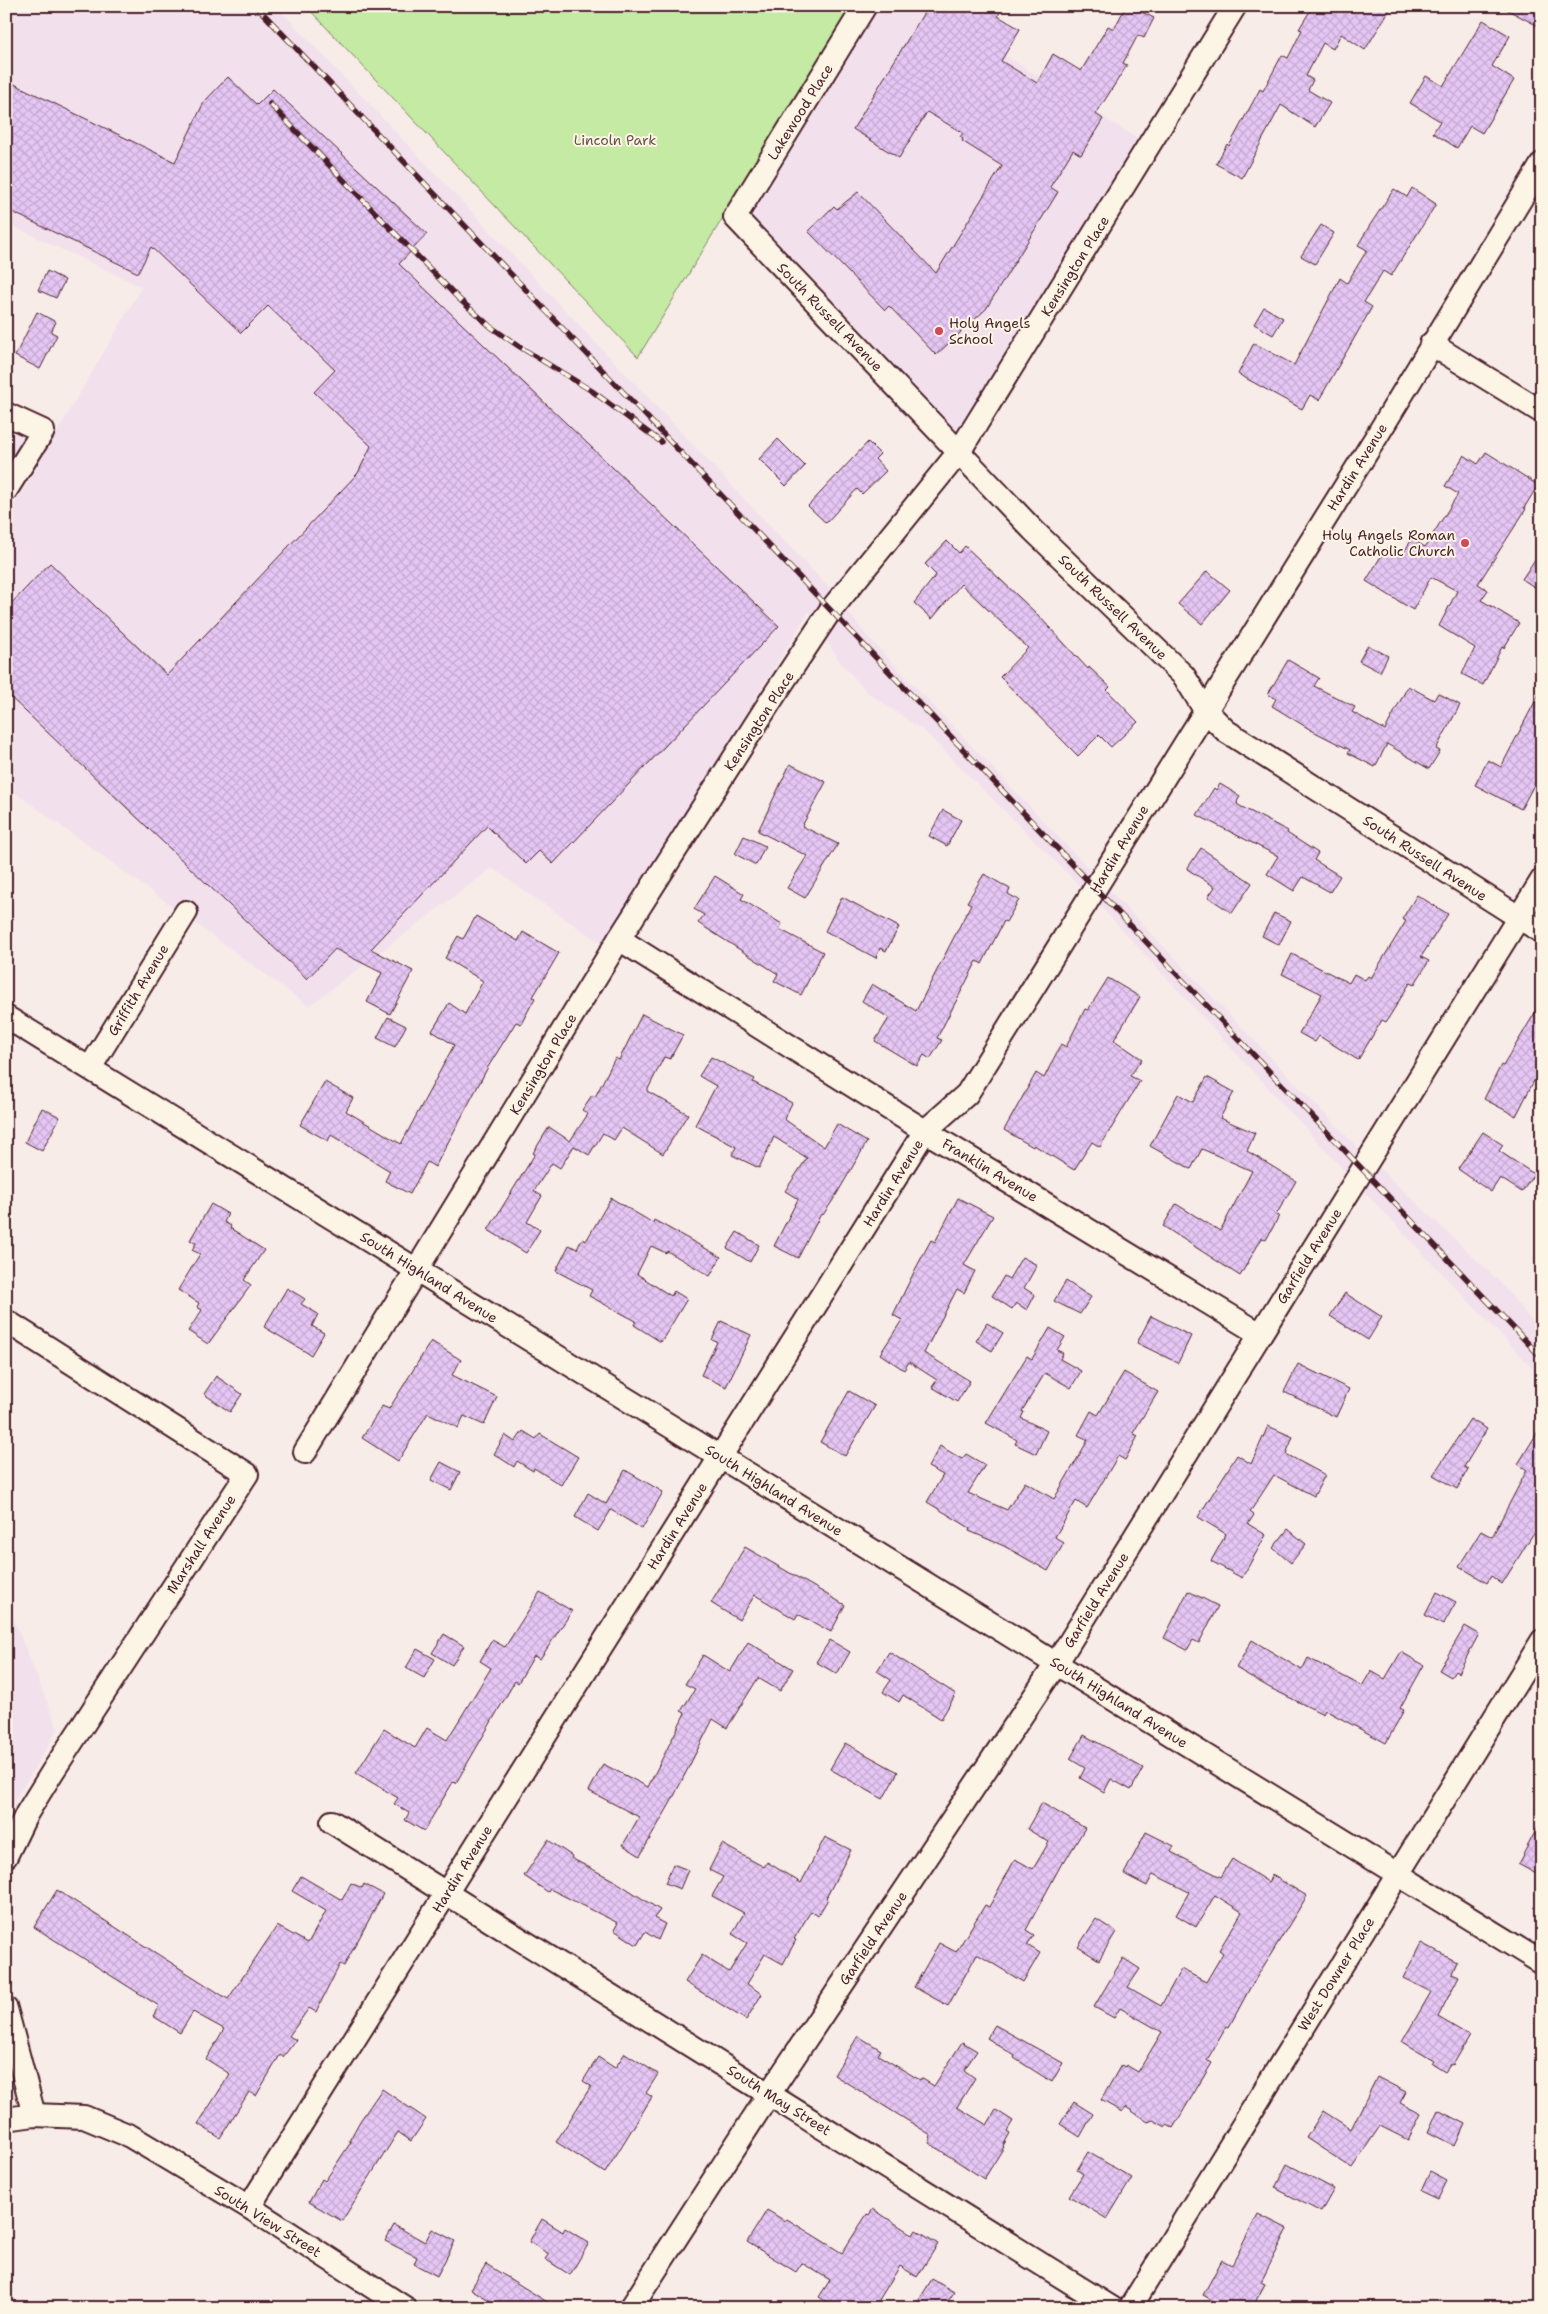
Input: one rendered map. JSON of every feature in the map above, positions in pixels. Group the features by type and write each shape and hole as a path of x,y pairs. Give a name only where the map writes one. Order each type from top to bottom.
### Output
{"street":[{"name":"Lakewood Place","path":"735,217 865,6"},
{"name":"Kensington Place","path":"305,1452 619,939 830,611 959,452 1235,6"},
{"name":"Hardin Avenue","path":"249,2207 925,1131 967,1094 1378,434 1542,164"},
{"name":"South Russell Avenue","path":"735,217 1033,530 1184,676 1205,710 1226,731 1542,932"},
{"path":"1431,344 1542,412"},
{"path":"6,414 43,431 6,490"},
{"name":"Garfield Avenue","path":"631,2308 769,2094 1056,1664 1542,880"},
{"name":"Griffith Avenue","path":"90,1068 186,912"},
{"name":"Franklin Avenue","path":"619,939 925,1131 1260,1334"},
{"name":"South Highland Avenue","path":"6,1017 1542,1963"},
{"name":"Marshall Avenue","path":"6,1321 247,1474 27,1812 6,1856"},
{"name":"West Downer Place","path":"1130,2308 1542,1641"},
{"name":"South May Street","path":"332,1822 1112,2308"},
{"path":"6,2009 34,2115"},
{"name":"South View Street","path":"6,2120 34,2115 84,2117 130,2136 249,2207 405,2308"}],"shaded area":[{"path":"6,6 276,6 832,591 867,636 1088,868 1358,1148 1497,1279 1542,1333 1542,1378 1367,1195 1101,907 925,732 867,692 840,662 809,612 603,945 492,868 309,1006 6,786 6,519 142,287 6,223"},
{"name":"Holy Angels School","path":"872,6 926,6 1143,142 958,445 741,216"},
{"path":"6,429 26,438 6,468"},
{"path":"6,1600 58,1729 16,1799 6,1822"}],"green space":[{"name":"Lincoln Park","path":"306,6 852,6 638,357"}],"building":[{"path":"928,6 1003,6 998,16 1020,29 1001,61 1037,83 1053,54 1081,71 1108,26 1114,29 1126,6 1130,6 1154,18 1144,38 1138,35 1123,63 1127,65 1096,114 1103,119 1081,155 1073,150 1050,187 1058,192 986,309 936,355 889,306 885,310 808,231 834,206 837,209 858,192 936,273 1002,166 962,141 963,139 960,137 963,133 927,112 899,158 853,129"},
{"path":"1313,6 1392,6 1365,50 1341,34 1333,49 1323,43 1306,76 1313,80 1308,90 1330,103 1315,127 1281,105 1242,178 1216,164 1227,144 1229,146 1260,89 1263,91 1282,55 1288,58 1302,30 1299,29"},
{"path":"1500,6 1542,6 1542,28"},
{"path":"1483,20 1510,36 1492,66 1514,80 1482,133 1470,126 1457,148 1433,133 1440,121 1410,103 1426,76 1443,86"},
{"path":"228,77 257,105 273,89 427,234 399,264 779,626 553,864 539,851 526,864 487,826 371,949 413,971 390,1014 367,1002 382,973 335,949 307,979 6,693 6,609 50,563 167,675 358,473 371,446 314,392 335,370 268,306 241,333 151,247 138,273 6,209 6,80 175,162 204,102"},
{"path":"1412,188 1436,204 1391,276 1383,271 1364,302 1372,307 1319,400 1310,395 1302,409 1238,374 1254,343 1294,365 1340,278 1347,283 1367,250 1358,245 1394,189 1407,197"},
{"path":"1321,225 1334,233 1315,264 1301,256"},
{"path":"47,271 65,280 56,298 38,290"},
{"path":"1264,307 1283,318 1273,335 1254,324"},
{"path":"37,312 56,322 51,332 57,335 40,369 15,356"},
{"path":"778,439 805,466 786,486 759,459"},
{"path":"868,442 880,454 875,459 886,471 862,494 857,489 826,523 808,506"},
{"name":"Holy Angels Roman Catholic Church","path":"1486,452 1538,485 1524,508 1526,509 1478,584 1488,590 1481,600 1519,623 1504,648 1502,647 1483,685 1462,674 1475,648 1439,626 1457,591 1431,577 1413,610 1366,581 1386,548 1401,557 1412,539 1425,547 1458,494 1445,486 1464,455 1478,464"},
{"path":"947,541 959,553 965,546 1038,615 1088,669 1089,667 1110,687 1107,690 1138,722 1111,747 1099,735 1078,756 1000,677 1028,648 961,584 932,619 914,603 936,575 925,564"},
{"path":"1542,549 1542,592 1522,579"},
{"path":"1207,571 1230,590 1202,624 1178,604"},
{"path":"1368,645 1388,656 1380,672 1359,661"},
{"path":"1288,660 1319,678 1314,686 1355,707 1352,712 1385,730 1408,686 1434,700 1438,693 1460,705 1436,749 1440,751 1429,769 1387,744 1375,767 1348,753 1350,750 1311,730 1272,706 1276,699 1268,694"},
{"path":"1542,688 1542,770 1521,809 1475,785 1488,760 1501,767"},
{"path":"790,764 826,782 802,826 838,844 805,898 787,888 807,856 758,831"},
{"path":"1220,784 1240,796 1237,802 1238,805 1288,831 1287,833 1318,853 1314,860 1340,876 1330,892 1303,877 1294,891 1267,874 1278,856 1197,815 1214,788 1216,790"},
{"path":"943,810 961,820 947,846 929,836"},
{"path":"744,836 765,846 756,865 735,854"},
{"path":"1201,848 1252,883 1232,913 1208,897 1215,887 1187,869"},
{"path":"984,874 1010,889 1008,894 1019,900 1006,922 1004,921 982,964 977,961 937,1038 942,1040 930,1059 924,1055 917,1066 875,1041 889,1018 862,1001 872,984 916,1011 971,904 967,902"},
{"path":"715,876 744,894 741,899 782,924 779,929 823,952 801,995 774,981 778,974 698,923 704,915 694,909"},
{"path":"1417,895 1448,914 1421,957 1429,961 1414,985 1410,983 1386,1022 1382,1020 1358,1060 1319,1036 1315,1042 1299,1033 1322,994 1282,974 1292,954 1349,983 1354,974 1365,980 1368,976 1371,978 1406,921 1402,919"},
{"path":"842,897 899,927 886,951 880,948 876,958 825,931"},
{"path":"1274,913 1291,921 1279,945 1262,936"},
{"path":"476,916 518,941 523,932 559,953 533,997 535,998 521,1024 516,1022 488,1067 435,1167 427,1162 410,1194 385,1181 390,1171 331,1135 328,1141 300,1125 325,1082 353,1098 346,1111 401,1144 454,1045 432,1031 449,1003 465,1014 483,981 445,958 458,936 463,939"},
{"path":"1108,978 1140,997 1114,1040 1142,1059 1130,1076 1140,1081 1100,1147 1092,1142 1074,1170 1034,1145 1033,1147 1004,1130 1036,1073 1044,1078 1061,1044 1066,1047 1085,1009 1088,1010"},
{"path":"1542,1001 1542,1065 1516,1116 1484,1099 1501,1065 1503,1066"},
{"path":"642,1014 683,1035 670,1059 664,1057 647,1091 688,1114 663,1154 622,1128 614,1140 603,1133 589,1155 574,1146 560,1168 552,1163 534,1191 542,1196 527,1222 540,1230 526,1253 488,1230 535,1154 533,1153 549,1127 570,1141 588,1114 582,1110 592,1095 595,1097 615,1058 619,1060"},
{"path":"388,1017 406,1026 395,1047 377,1038"},
{"path":"711,1057 755,1079 753,1082 792,1103 784,1119 824,1147 837,1124 867,1142 835,1197 823,1215 821,1214 798,1258 774,1246 798,1199 785,1191 807,1158 774,1137 759,1168 732,1155 736,1147 695,1125 716,1086 699,1076"},
{"path":"1207,1077 1234,1092 1220,1118 1255,1133 1247,1151 1296,1181 1276,1215 1279,1216 1266,1240 1262,1238 1240,1276 1163,1226 1176,1204 1220,1231 1252,1171 1202,1149 1191,1169 1150,1146 1178,1094 1193,1102"},
{"path":"42,1108 60,1117 42,1151 25,1142"},
{"path":"1483,1132 1503,1145 1499,1151 1534,1174 1522,1192 1500,1178 1491,1192 1458,1169"},
{"path":"611,1198 653,1223 654,1220 721,1257 710,1276 667,1251 666,1253 651,1246 637,1274 671,1296 674,1291 687,1299 661,1342 634,1325 636,1321 589,1296 592,1290 556,1271 569,1245 577,1249 582,1239 586,1241"},
{"path":"958,1198 993,1216 964,1265 975,1271 964,1293 957,1289 924,1353 970,1381 957,1402 932,1387 937,1380 909,1362 904,1370 880,1354 902,1320 893,1315 916,1268 931,1240 935,1242"},
{"path":"211,1204 228,1214 224,1222 231,1226 230,1228 264,1250 244,1280 251,1285 208,1344 188,1331 202,1310 197,1307 199,1303 178,1290 200,1254 192,1250 196,1243 190,1240"},
{"path":"737,1232 759,1245 750,1262 727,1248"},
{"path":"1022,1257 1037,1265 1024,1288 1035,1295 1027,1310 1016,1303 1012,1309 992,1296 1004,1276 1009,1279"},
{"path":"1066,1281 1091,1297 1080,1314 1054,1301"},
{"path":"287,1288 305,1299 301,1304 318,1314 312,1326 324,1333 311,1355 264,1327"},
{"path":"1345,1293 1382,1317 1368,1340 1330,1316"},
{"path":"1151,1316 1191,1336 1178,1363 1137,1343"},
{"path":"721,1321 751,1335 726,1387 701,1375 717,1342 712,1340"},
{"path":"987,1323 1003,1333 992,1351 976,1341"},
{"path":"1050,1328 1065,1337 1057,1350 1063,1353 1060,1359 1081,1371 1071,1388 1045,1373 1022,1411 1024,1412 1021,1418 1047,1431 1036,1454 1015,1444 1017,1440 986,1423 1027,1356 1032,1359"},
{"path":"431,1341 461,1360 452,1375 497,1397 484,1425 464,1416 458,1428 428,1413 398,1461 362,1438 382,1406 389,1409"},
{"path":"1298,1364 1349,1389 1336,1417 1284,1392"},
{"path":"1124,1372 1158,1392 1133,1433 1138,1436 1125,1460 1118,1456 1087,1508 1076,1501 1055,1537 1064,1543 1048,1571 1004,1546 969,1531 970,1528 927,1502 943,1475 928,1467 940,1446 962,1459 966,1454 985,1465 968,1493 1007,1510 1025,1482 1054,1499 1088,1440 1078,1435 1091,1411 1098,1415"},
{"path":"216,1376 242,1394 230,1412 204,1394"},
{"path":"849,1391 875,1406 845,1456 820,1442"},
{"path":"1470,1419 1487,1429 1464,1467 1468,1469 1457,1489 1433,1475"},
{"path":"1542,1425 1542,1539 1533,1534 1502,1584 1491,1576 1487,1583 1459,1566 1481,1531 1492,1537 1527,1470 1518,1464"},
{"path":"1268,1426 1293,1437 1286,1454 1325,1475 1314,1496 1274,1475 1250,1512 1254,1515 1248,1524 1266,1535 1242,1578 1211,1561 1226,1534 1198,1517 1237,1455 1251,1464"},
{"path":"523,1431 536,1439 540,1434 578,1457 561,1485 534,1468 533,1471 517,1461 514,1467 494,1454 505,1435 515,1442"},
{"path":"441,1462 460,1472 451,1490 431,1480"},
{"path":"625,1470 663,1492 642,1529 611,1510 598,1531 575,1517 588,1493 606,1504"},
{"path":"1288,1529 1306,1544 1291,1563 1273,1548"},
{"path":"745,1547 845,1605 831,1632 798,1614 795,1619 755,1595 739,1620 711,1603"},
{"path":"1188,1591 1218,1606 1199,1643 1193,1640 1187,1650 1164,1638"},
{"path":"540,1592 572,1611 540,1659 534,1656 518,1683 515,1681 456,1783 453,1782 424,1831 405,1820 409,1813 394,1804 398,1798 356,1773 384,1729 415,1748 427,1728 447,1740 491,1668 480,1661 492,1640 505,1647"},
{"path":"1437,1592 1456,1602 1443,1625 1425,1615"},
{"path":"1465,1626 1479,1634 1458,1673 1455,1671 1451,1677 1439,1670"},
{"path":"444,1634 464,1646 452,1665 432,1653"},
{"path":"830,1640 850,1652 837,1674 816,1662"},
{"path":"1252,1640 1302,1670 1308,1658 1362,1686 1371,1671 1385,1679 1401,1652 1424,1665 1400,1708 1404,1710 1386,1743 1325,1710 1323,1714 1270,1688 1236,1668"},
{"path":"748,1642 793,1669 780,1691 758,1678 727,1728 713,1719 671,1802 640,1856 623,1845 639,1817 589,1791 603,1764 648,1787 685,1713 681,1711 695,1689 685,1684 703,1655 730,1672"},
{"path":"417,1649 435,1659 424,1678 406,1668"},
{"path":"889,1652 956,1694 941,1719 903,1695 899,1702 883,1692 891,1680 877,1671"},
{"path":"1084,1735 1143,1768 1131,1790 1111,1779 1104,1792 1080,1778 1085,1768 1070,1759"},
{"path":"845,1743 898,1772 883,1799 830,1769"},
{"path":"1042,1803 1085,1828 1064,1863 1063,1861 1026,1930 1034,1935 1027,1945 1040,1953 1023,1982 977,1954 948,2006 914,1987 939,1943 956,1952 985,1905 989,1907 1015,1859 1033,1869 1049,1842 1027,1829"},
{"path":"1542,1819 1542,1877 1518,1864"},
{"path":"1146,1832 1174,1846 1171,1852 1221,1877 1232,1859 1268,1882 1272,1875 1307,1896 1250,1988 1229,2027 1227,2026 1207,2060 1212,2063 1173,2128 1167,2125 1166,2127 1153,2120 1148,2122 1126,2107 1122,2112 1101,2100 1121,2065 1125,2067 1126,2065 1138,2072 1162,2032 1120,2008 1114,2018 1094,2007 1123,1958 1140,1969 1128,1987 1161,2006 1181,1969 1206,1982 1223,1953 1219,1950 1242,1912 1215,1895 1196,1927 1176,1915 1189,1892 1153,1874 1147,1886 1124,1874"},
{"path":"825,1837 851,1850 818,1916 811,1911 794,1939 796,1940 783,1964 765,1954 747,1984 762,1994 746,2020 685,1982 702,1955 729,1972 747,1943 732,1934 744,1913 712,1896 723,1877 709,1870 722,1844 764,1867 767,1862 801,1883"},
{"path":"548,1840 572,1856 571,1858 615,1881 660,1910 654,1918 665,1924 658,1940 645,1932 637,1945 614,1930 618,1923 550,1889 548,1892 524,1876"},
{"path":"673,1864 688,1870 680,1889 665,1883"},
{"path":"301,1876 342,1900 351,1883 362,1888 364,1884 383,1894 344,1966 340,1964 316,2012 309,2008 289,2036 296,2040 283,2057 280,2055 256,2096 249,2092 220,2138 198,2124 230,2074 206,2059 224,2029 193,2012 180,2033 153,2016 159,2006 34,1927 57,1890 228,1999 277,1926 308,1943 326,1911 292,1891"},
{"path":"1096,1919 1116,1932 1099,1960 1078,1947"},
{"path":"1421,1943 1457,1962 1452,1973 1459,1976 1438,2017 1470,2036 1453,2065 1451,2064 1445,2072 1432,2064 1434,2061 1402,2042 1431,1992 1403,1978"},
{"path":"995,2025 1063,2063 1052,2082 987,2038"},
{"path":"858,2036 881,2050 878,2055 920,2080 921,2078 934,2086 962,2042 977,2051 964,2070 975,2078 957,2107 987,2125 996,2110 1013,2121 1007,2131 1010,2133 1004,2147 984,2179 929,2143 931,2135 834,2075"},
{"path":"625,2053 658,2074 646,2093 652,2097 605,2173 556,2142 591,2086 583,2081 598,2057 615,2068"},
{"path":"1377,2077 1406,2092 1400,2103 1421,2114 1408,2140 1380,2126 1352,2168 1306,2138 1323,2111 1351,2129"},
{"path":"382,2089 426,2119 411,2141 398,2132 342,2221 309,2202 322,2179 325,2181 351,2142 349,2141 360,2121"},
{"path":"1074,2102 1093,2114 1080,2137 1060,2124"},
{"path":"1438,2110 1465,2124 1455,2146 1428,2132"},
{"path":"1088,2152 1132,2178 1107,2219 1069,2196 1083,2174 1077,2170"},
{"path":"1287,2164 1334,2189 1321,2212 1275,2188"},
{"path":"1430,2172 1447,2181 1438,2199 1421,2191"},
{"path":"873,2209 913,2235 916,2230 938,2244 917,2277 900,2266 874,2308 837,2308 819,2297 830,2280 802,2263 796,2272 747,2242 767,2210 785,2221 787,2219 842,2253 867,2214 869,2215"},
{"path":"1258,2214 1288,2229 1261,2282 1265,2284 1252,2308 1226,2308 1203,2295 1222,2260 1232,2265"},
{"path":"542,2219 563,2232 565,2228 589,2243 570,2275 545,2259 549,2254 529,2242"},
{"path":"394,2225 425,2242 432,2229 455,2241 437,2276 414,2264 417,2257 385,2241"},
{"path":"486,2264 557,2308 502,2308 471,2289"},
{"path":"932,2279 954,2292 944,2308 914,2308"}],"railway":[{"path":"256,6 1542,1358"},
{"path":"270,104 459,299 491,327 592,391 661,442"}],"place":[{"name":"Holy Angels School","path":"939,331"},
{"name":"Holy Angels Roman Catholic Church","path":"1465,543"}]}
